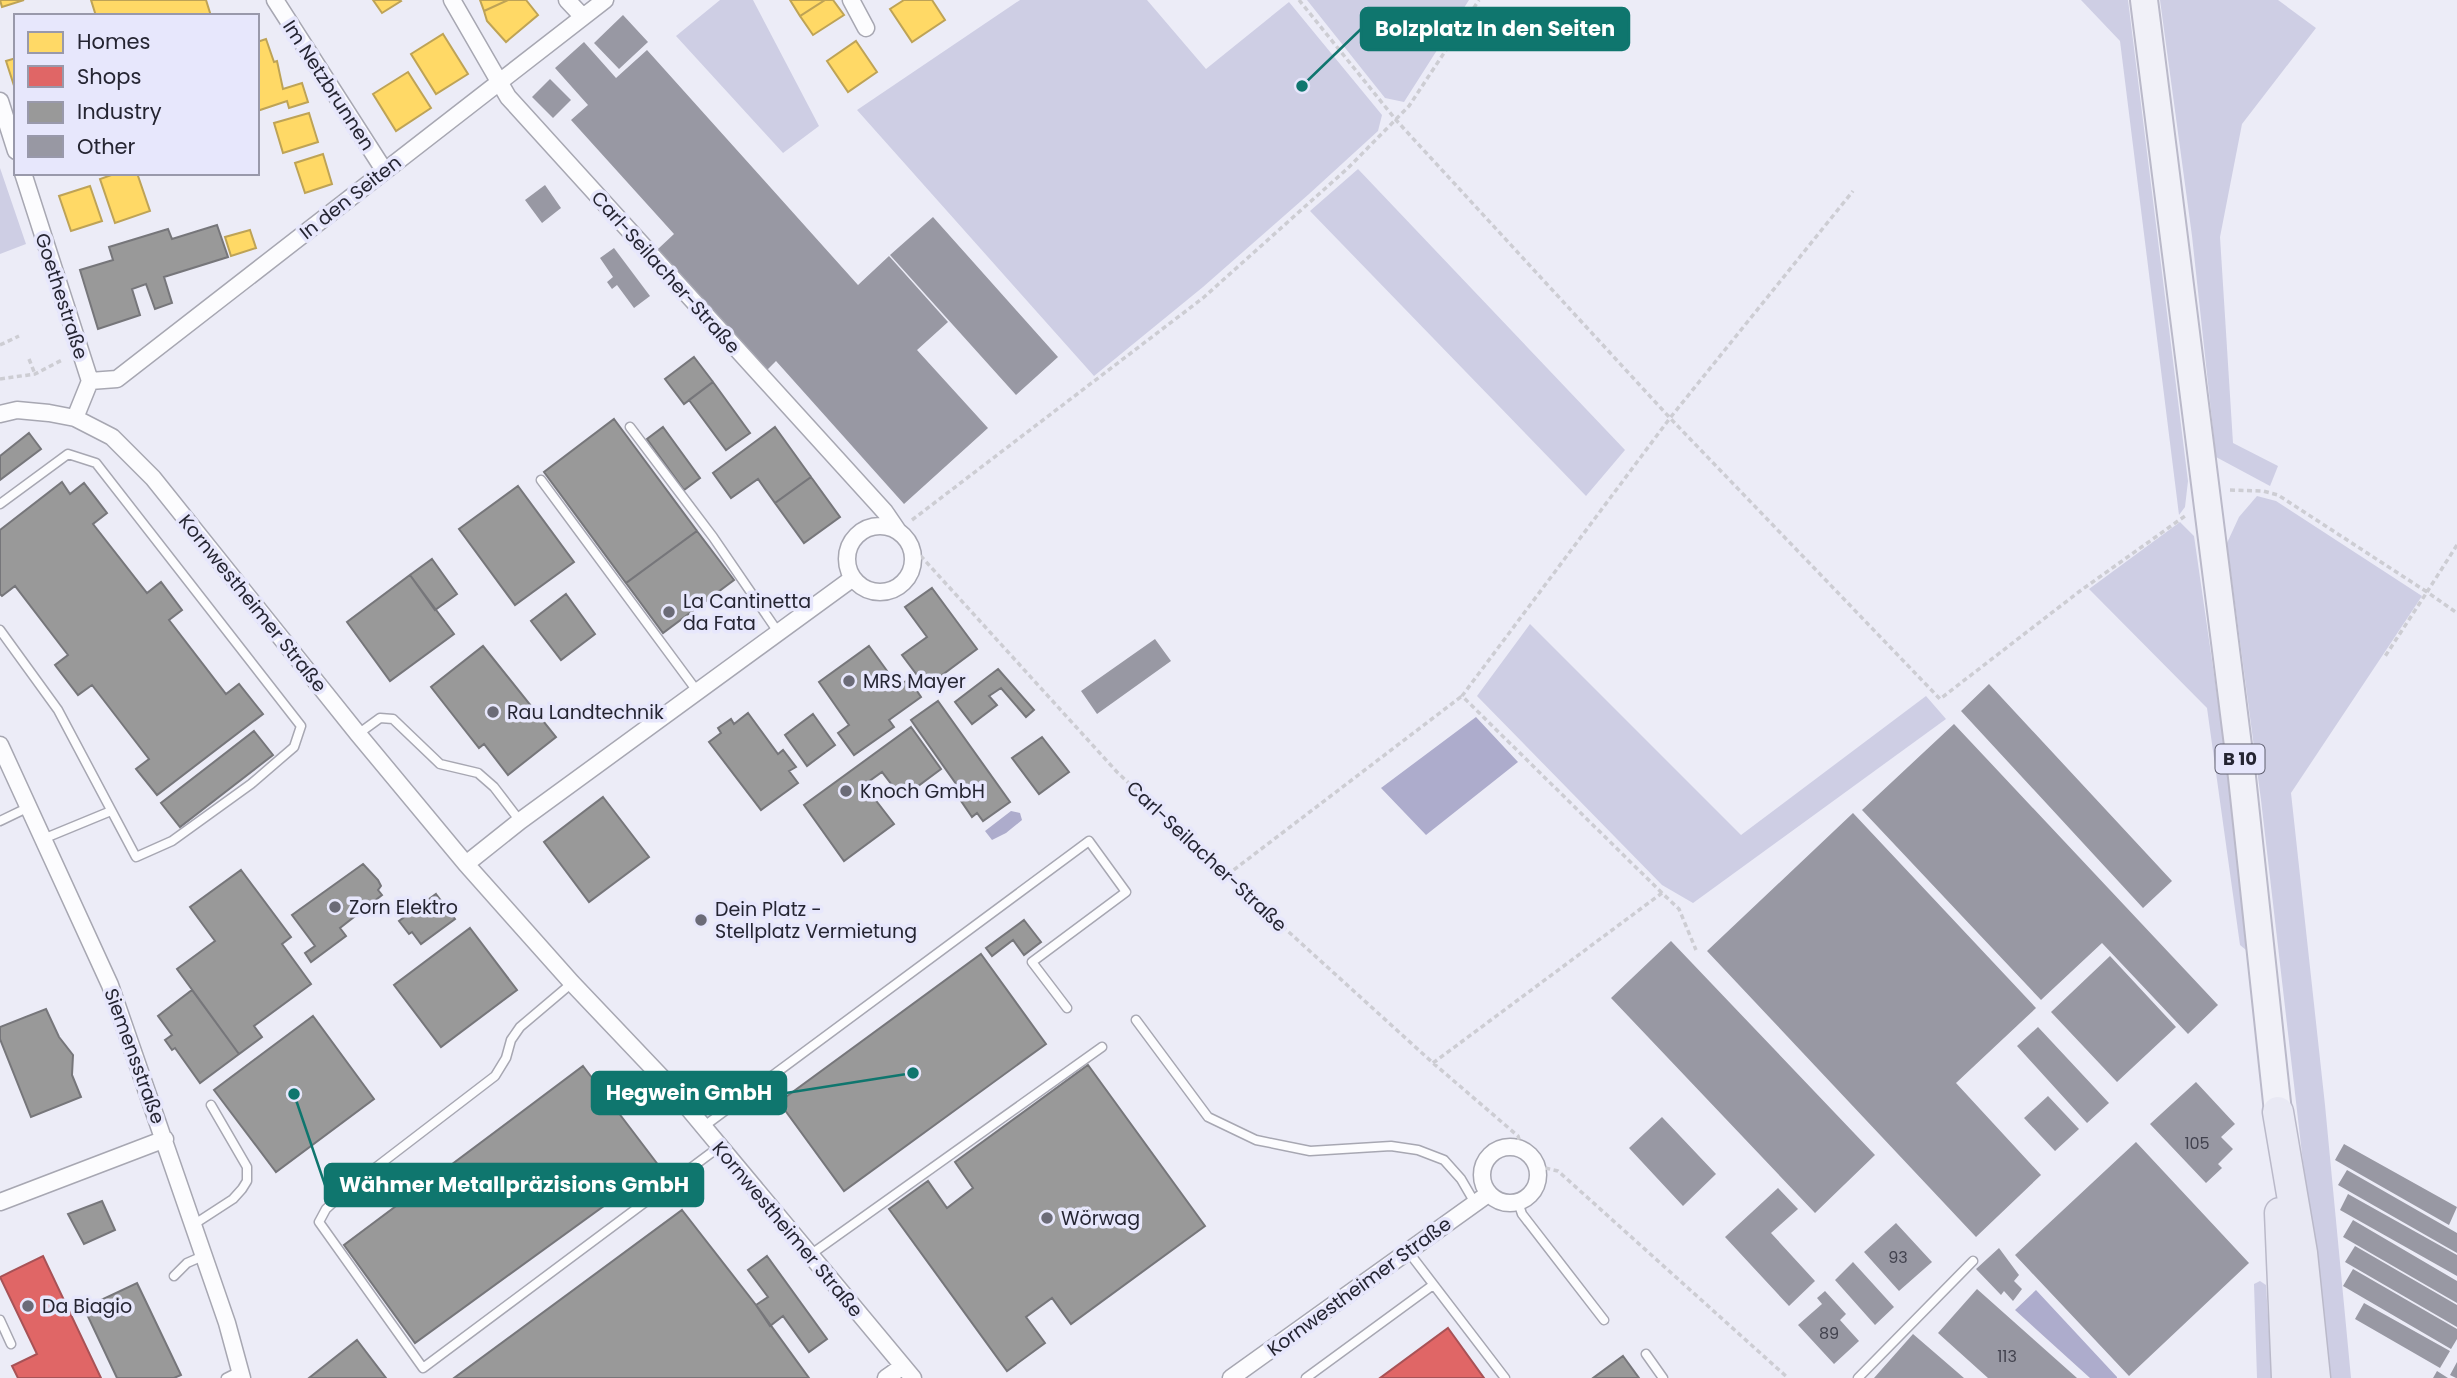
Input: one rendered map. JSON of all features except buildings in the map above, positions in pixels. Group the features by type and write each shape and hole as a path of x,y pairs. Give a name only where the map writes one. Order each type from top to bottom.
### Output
{"highway":[{"name":"B 10","path":"2278,1112 2287,1378"},
{"name":"B 10","path":"2278,1112 2302,1253 2315,1378"}],"main road":[{"name":"B 10","path":"2144,0 2242,777 2278,1112"}],"street":[{"name":"Im Netzbrunnen","path":"275,0 384,170"},
{"name":"Carl-Seilacher-Straße","path":"452,0 508,97 885,512 904,537"},
{"path":"567,0 583,17"},
{"name":"In den Seiten","path":"90,381 117,379 605,0"},
{"path":"851,0 866,29"},
{"path":"0,101 14,145"},
{"name":"Goethestraße","path":"24,175 90,381 75,418"},
{"name":"Kornwestheimer Straße","path":"0,414 17,410 75,418 112,437 153,478 466,864 572,983 668,1084 908,1372"},
{"path":"881,526 904,537 913,557 911,572 903,583 891,591 877,593 863,588 853,578 847,564 848,550 855,537 867,529 881,526"},
{"path":"466,864 520,821 853,578"},
{"name":"Siemensstraße","path":"0,745 110,985 227,1323 236,1376"},
{"path":"0,1202 165,1139"},
{"path":"1509,1146 1522,1149 1531,1156 1537,1166 1538,1179 1534,1191 1524,1200 1512,1204 1482,1198 1482,1170 1487,1158 1497,1150 1509,1146"},
{"name":"Kornwestheimer Straße","path":"1231,1378 1482,1198"},
{"path":"886,1378 908,1372"}],"lane":[{"path":"630,427 713,537 778,632"},
{"path":"0,504 68,454 96,463 301,726 294,747 251,784 172,841 136,857 58,710 0,630"},
{"path":"541,480 697,691"},
{"path":"358,734 380,718 393,719 440,764 478,773 494,787 520,821"},
{"path":"0,821 29,807"},
{"path":"43,839 111,811"},
{"path":"703,1127 1089,841 1126,892 1032,962 1067,1008"},
{"path":"572,983 520,1027 511,1040 506,1058 495,1076 349,1188 326,1209 319,1222 423,1368 719,1147"},
{"path":"1136,1020 1208,1116 1256,1140 1310,1151 1391,1146 1418,1150 1444,1160 1482,1198"},
{"path":"810,1255 1102,1047"},
{"path":"193,1225 233,1199 247,1181 247,1167 211,1105"},
{"path":"1518,1202 1522,1214 1604,1320"},
{"path":"1407,1250 1505,1378"},
{"path":"174,1276 187,1263 203,1256"},
{"path":"1858,1378 1973,1261"},
{"path":"1306,1378 1433,1284"},
{"path":"0,1320 11,1343"},
{"path":"1646,1354 1663,1378"}],"path":[{"path":"1299,0 1396,120 1670,418 1940,699 2080,591 2207,498 2223,491 2263,491 2278,495 2457,613"},
{"path":"904,537 1203,298 1348,168 1409,106 1479,0"},
{"path":"1226,875 1462,696 1670,418 1853,191"},
{"path":"0,345 19,337"},
{"path":"0,379 35,374 59,363 78,347"},
{"path":"29,359 35,374"},
{"name":"Carl-Seilacher-Straße","path":"904,537 1117,772 1433,1063 1518,1136 1522,1149"},
{"path":"2384,658 2457,545"},
{"path":"1462,696 1679,909 1696,950"},
{"path":"1433,1063 1662,893"},
{"path":"1537,1166 1558,1171 1788,1378"}],"shaded area":[{"path":"720,0 753,0 819,126 783,153 676,36"},
{"path":"1020,0 1147,0 1206,69 1289,2 1382,115 1378,131 1309,194 1203,287 1094,376 857,110"},
{"path":"1307,0 1469,0 1404,102 1385,98"},
{"path":"2081,0 2128,0 2188,481 2185,507 2179,515 2120,41"},
{"path":"2160,0 2278,0 2316,28 2242,124 2220,237 2233,443 2278,466 2270,486 2216,457 2192,236"},
{"path":"0,168 26,244 0,254"},
{"path":"1358,169 1625,450 1586,496 1310,211"},
{"path":"2257,496 2276,501 2422,596 2291,793 2351,1378 2328,1378 2261,800 2227,543 2239,517"},
{"path":"2180,522 2194,536 2231,792 2246,950 2240,945 2207,708 2089,589"},
{"path":"1530,624 1741,835 1926,696 1946,719 1693,903 1662,885 1477,696"},
{"path":"1476,717 1518,762 1426,835 1381,788"},
{"path":"1011,811 1020,813 1022,820 992,840 985,831"},
{"path":"2260,1281 2266,1285 2272,1378 2257,1378 2254,1284"},
{"path":"2036,1290 2117,1378 2090,1378 2015,1310"}],"place":[{"name":"Bolzplatz In den Seiten","path":"1302,86"},
{"name":"La Cantinetta da Fata","path":"669,612"},
{"name":"MRS Mayer","path":"849,681"},
{"name":"Rau Landtechnik","path":"493,712"},
{"name":"Knoch GmbH","path":"846,791"},
{"name":"Zorn Elektro","path":"335,907"},
{"name":"Dein Platz - Stellplatz Vermietung","path":"701,920"},
{"name":"Hegwein GmbH","path":"913,1073"},
{"name":"Wähmer Metallpräzisions GmbH","path":"294,1094"},
{"name":"Wörwag","path":"1047,1218"},
{"name":"Da Biagio","path":"28,1306"}]}
